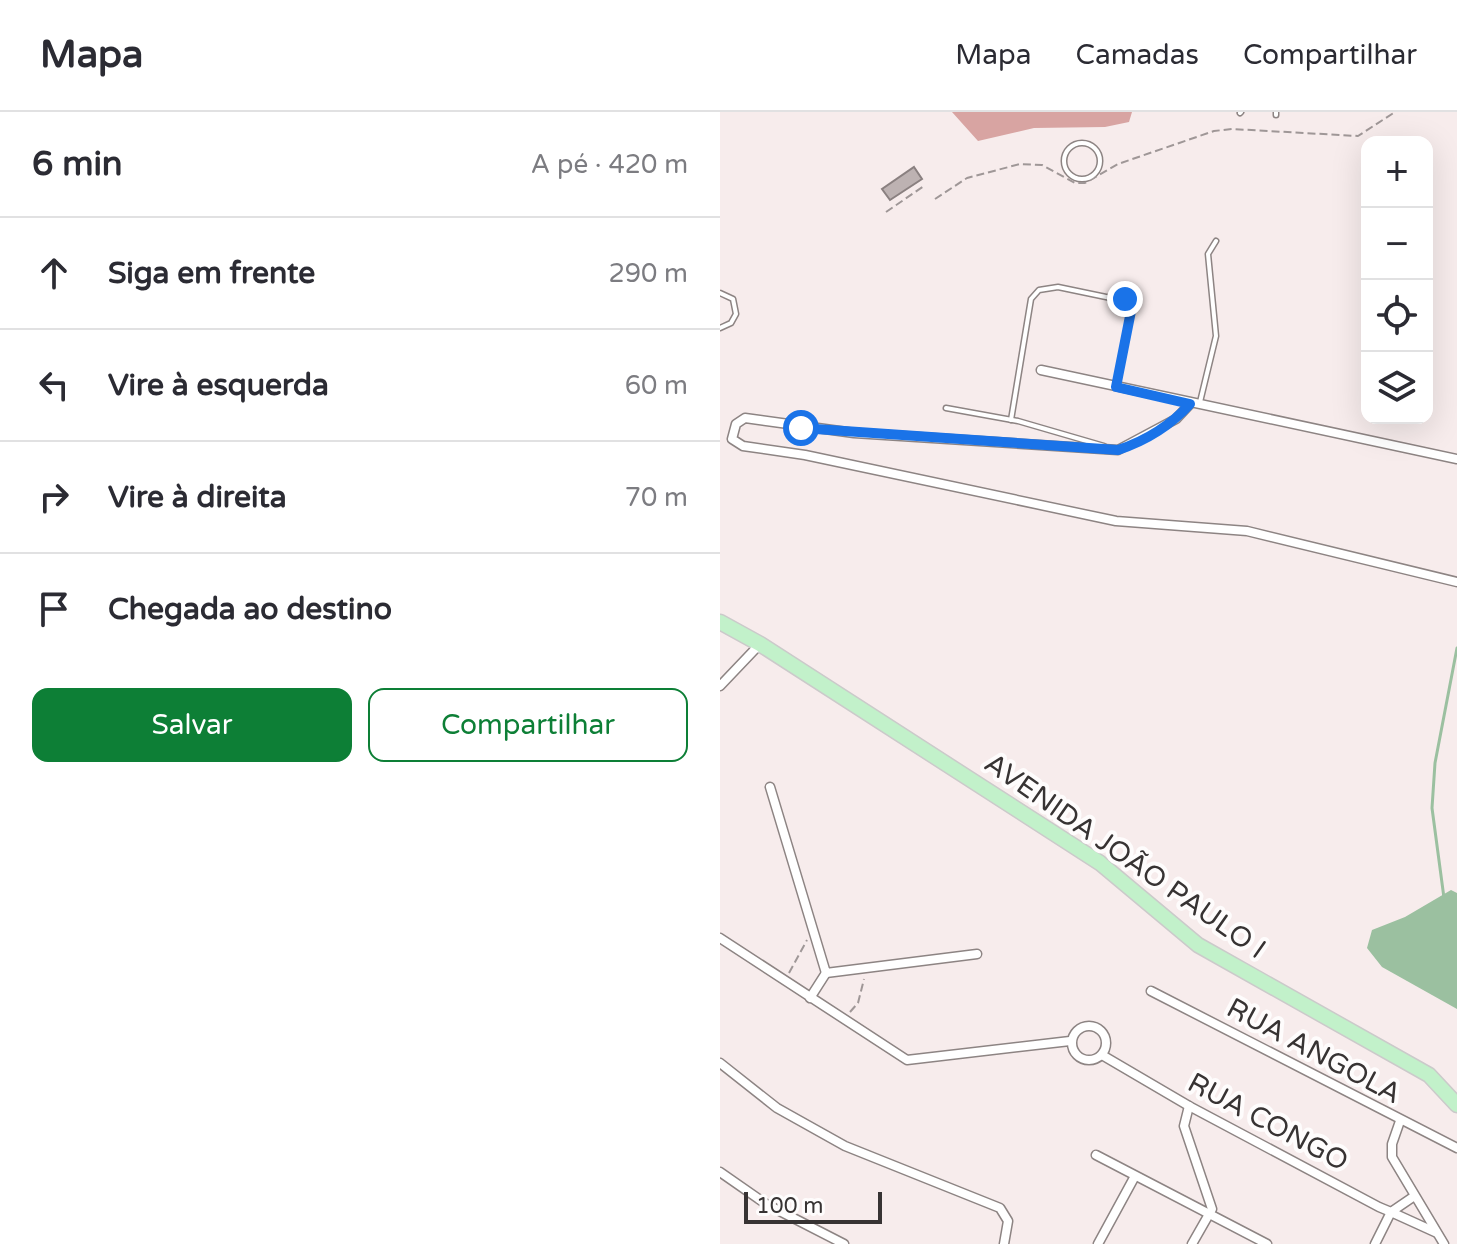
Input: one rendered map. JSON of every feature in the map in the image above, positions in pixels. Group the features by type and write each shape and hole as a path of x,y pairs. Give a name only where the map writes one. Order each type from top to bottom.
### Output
{"main road":[{"name":"AVENIDA JOÃO PAULO I","path":"720,622 760,644 1100,863 1175,928 1216,957 1429,1075 1457,1105"}],"street":[{"path":"1041,370 1457,459"},
{"path":"1195,405 1176,419 1118,450 854,433 745,418 736,424 732,432 735,443 743,446 1028,500 1116,521 1247,531 1457,582"},
{"path":"720,686 760,644"},
{"path":"770,787 826,973 810,998"},
{"path":"720,938 907,1060 1070,1041"},
{"path":"826,973 977,954"},
{"name":"RUA ANGOLA","path":"1151,991 1457,1148"},
{"path":"1094,1027 1106,1038 1102,1055 1088,1060 1080,1056 1070,1041 1077,1029 1094,1027"},
{"name":"RUA CONGO","path":"1102,1055 1189,1106 1436,1233"},
{"path":"720,1063 777,1108 817,1132 897,1169 1000,1208 1008,1221 1004,1244"},
{"path":"1189,1106 1184,1126 1210,1199 1210,1216 1192,1244"},
{"path":"1400,1121 1391,1151 1413,1197 1444,1244"},
{"path":"1096,1155 1267,1244"},
{"path":"720,1172 766,1204 844,1244"},
{"path":"1098,1244 1135,1176"},
{"path":"1375,1244 1391,1212 1413,1197"}],"lane":[{"path":"1076,144 1091,146 1098,153 1098,168 1087,178 1077,179 1065,169 1065,154 1076,144"},
{"path":"1195,405 1216,336 1208,254 1216,241"},
{"path":"1011,420 1031,299 1039,290 1058,287 1130,302 1132,306 1116,387"},
{"path":"720,293 733,299 736,309 731,323 720,328"},
{"path":"946,408 1011,420 1118,450"}],"path":[{"path":"935,199 967,178 1020,164 1042,165 1075,183 1085,183 1118,164 1214,131 1232,129 1358,136 1395,112"},
{"path":"886,212 924,186"},
{"path":"784,980 814,934"},
{"path":"844,1019 858,1003 865,984 863,970"}],"shaded area":[{"path":"952,112 1132,112 1129,122 1105,127 1034,128 978,141"},
{"path":"1451,890 1457,893 1457,1009 1382,967 1367,948 1372,930 1405,917"}],"building":[{"path":"914,167 922,179 890,200 882,189"}],"waterway":[{"path":"1444,898 1432,808 1435,763 1457,648"}],"route":[{"path":"801,428 1118,450 1130,446 1176,419 1190,404 1116,387 1132,306 1125,299"}]}
